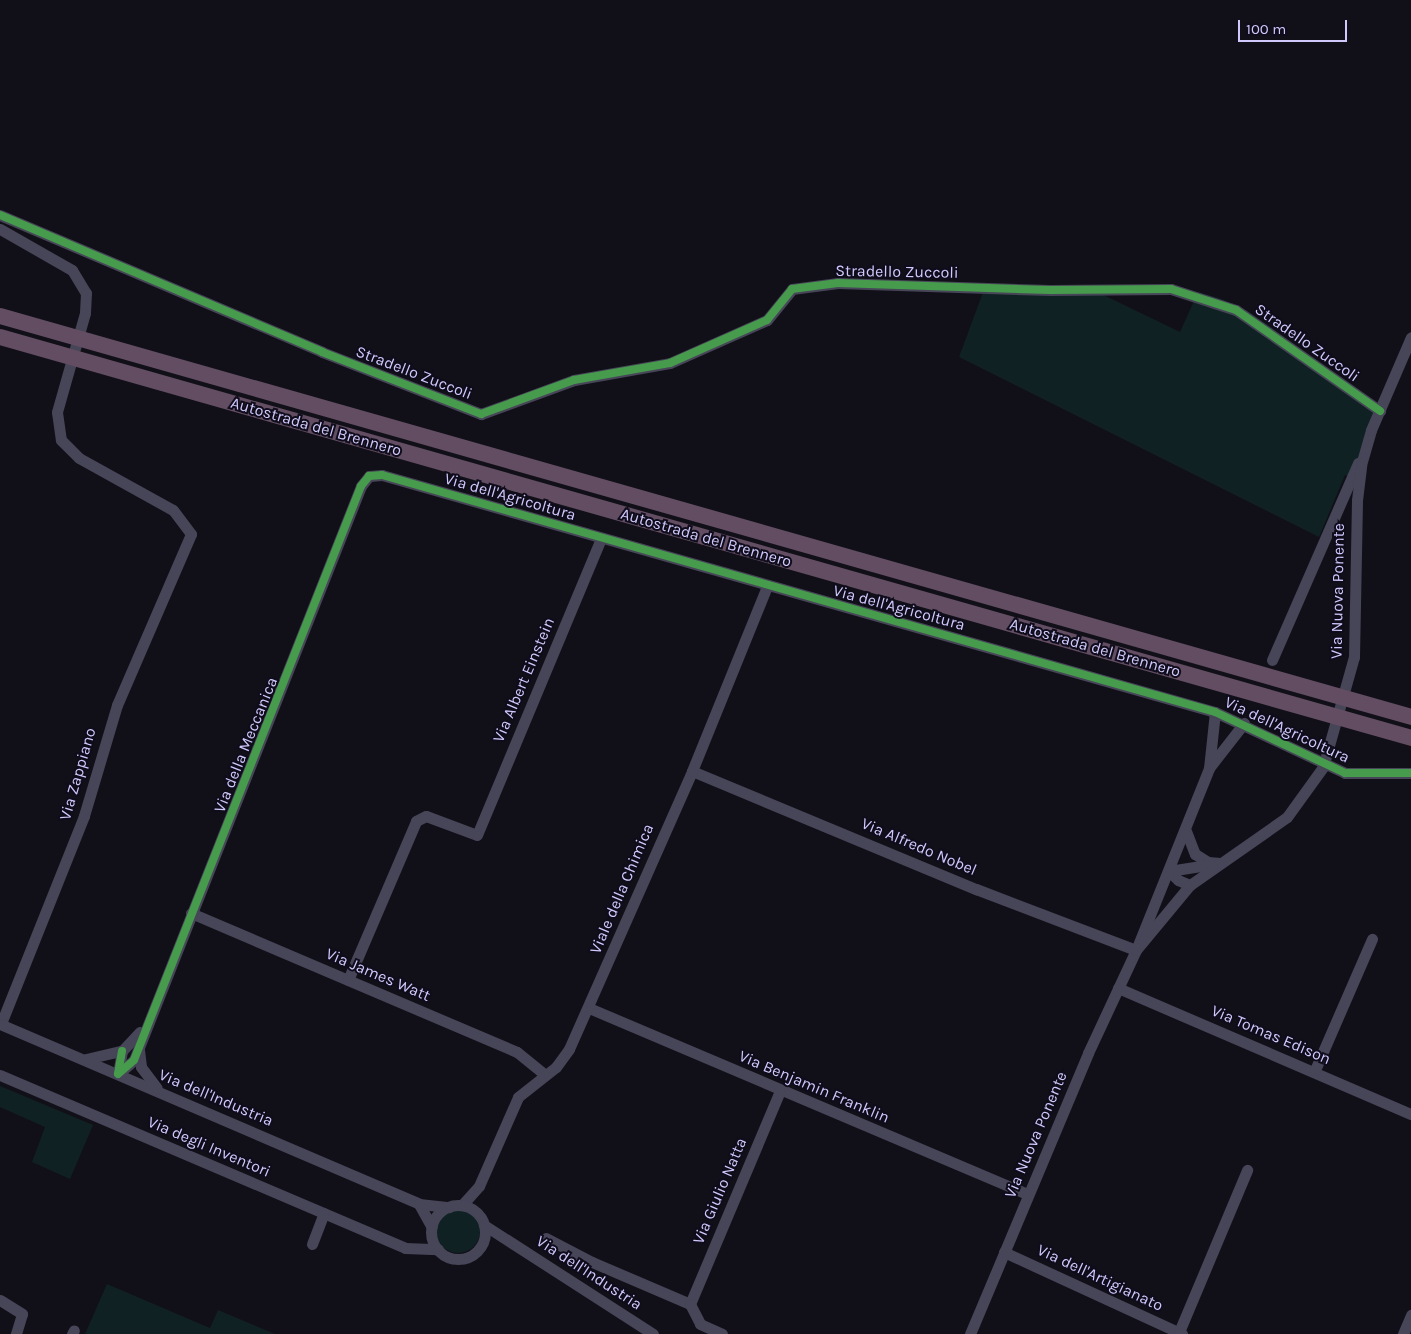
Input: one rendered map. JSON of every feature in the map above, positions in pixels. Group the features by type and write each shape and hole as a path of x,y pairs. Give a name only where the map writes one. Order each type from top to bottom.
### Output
{"highway":[{"name":"Autostrada del Brennero","path":"0,316 1411,717"},
{"name":"Autostrada del Brennero","path":"0,338 1411,738"}],"street":[{"name":"Stradello Zuccoli","path":"0,215 322,352 481,414 574,380 670,363 767,320 792,289 838,283 1050,290 1171,289 1236,310 1380,411"},
{"name":"Via Zappiano","path":"0,229 77,274 86,292 85,313 57,420 65,446 79,458 173,510 191,534 116,705 84,816 1,1024"},
{"name":"Via Nuova Ponente","path":"1272,660 1365,448 1411,337"},
{"name":"Via Nuova Ponente","path":"1136,950 1190,885 1287,817 1313,783 1334,737 1354,657 1357,500 1365,448"},
{"name":"Via dell'Agricoltura","path":"374,475 1215,712 1244,723 1340,772 1411,773"},
{"name":"Via della Meccanica","path":"118,1074 131,1065 143,1028 191,913 361,486 374,475"},
{"name":"Via Albert Einstein","path":"348,980 416,821 426,816 476,835 601,538"},
{"name":"Viale della Chimica","path":"462,1205 479,1186 518,1097 562,1060 589,1008 692,771 767,586"},
{"path":"1209,768 1215,712"},
{"path":"1209,768 1244,723"},
{"name":"Via Nuova Ponente","path":"970,1334 1028,1194 1136,950 1186,831 1209,768"},
{"name":"Via Alfredo Nobel","path":"692,771 976,889 1136,950"},
{"path":"1186,831 1195,854 1208,862 1220,863"},
{"path":"1169,871 1220,863"},
{"path":"1169,871 1178,880 1190,885"},
{"path":"1155,905 1170,908"},
{"name":"Via James Watt","path":"191,913 517,1052 545,1076"},
{"path":"1315,1070 1372,939"},
{"name":"Via Tomas Edison","path":"1118,988 1315,1070 1411,1114"},
{"name":"Via Benjamin Franklin","path":"589,1008 780,1091 1028,1194"},
{"name":"Via dell'Industria","path":"1,1024 419,1204 449,1207"},
{"name":"Via della Meccanica","path":"122,1051 143,1028"},
{"name":"Via della Meccanica","path":"143,1028 139,1050 141,1067 161,1092"},
{"path":"82,1059 122,1051 118,1074"},
{"name":"Via degli Inventori","path":"0,1075 405,1248 438,1249"},
{"name":"Via Giulio Natta","path":"690,1304 780,1091"},
{"path":"1181,1333 1247,1170"},
{"name":"Viale della Chimica","path":"477,1213 479,1186"},
{"path":"419,1204 432,1229 438,1249 460,1259 481,1246 506,1242"},
{"path":"405,1248 421,1242 432,1229 438,1215 449,1207 462,1205 477,1213 484,1225 481,1246"},
{"path":"312,1244 324,1213"},
{"name":"Via dell'Industria","path":"484,1225 506,1242 549,1264 653,1334"},
{"path":"546,1238 592,1262 690,1304 700,1324 722,1334"},
{"name":"Via dell'Artigianato","path":"1004,1252 1181,1333"},
{"path":"0,1300 22,1314 17,1333"},
{"path":"1403,1334 1411,1315"}],"shaded area":[{"path":"1085,286 1180,332 1198,292 1219,298 1249,312 1272,328 1381,416 1353,479 1345,475 1319,537 959,357 985,287"},
{"path":"0,1086 93,1125 70,1179 32,1162 45,1127 0,1107"},
{"path":"458,1209 470,1213 476,1219 480,1231 476,1243 470,1249 458,1253 446,1249 440,1243 436,1231 440,1219 446,1213"},
{"path":"107,1284 210,1328 218,1310 275,1334 85,1334"}],"cycle path":[{"path":"0,215 322,352 481,414 574,380 670,363 767,320 792,289 838,283 1050,290 1171,289 1236,310 1380,411"},
{"path":"122,1051 118,1074 134,1060 361,486 369,476 382,475 1215,712 1345,773 1411,773"}]}
